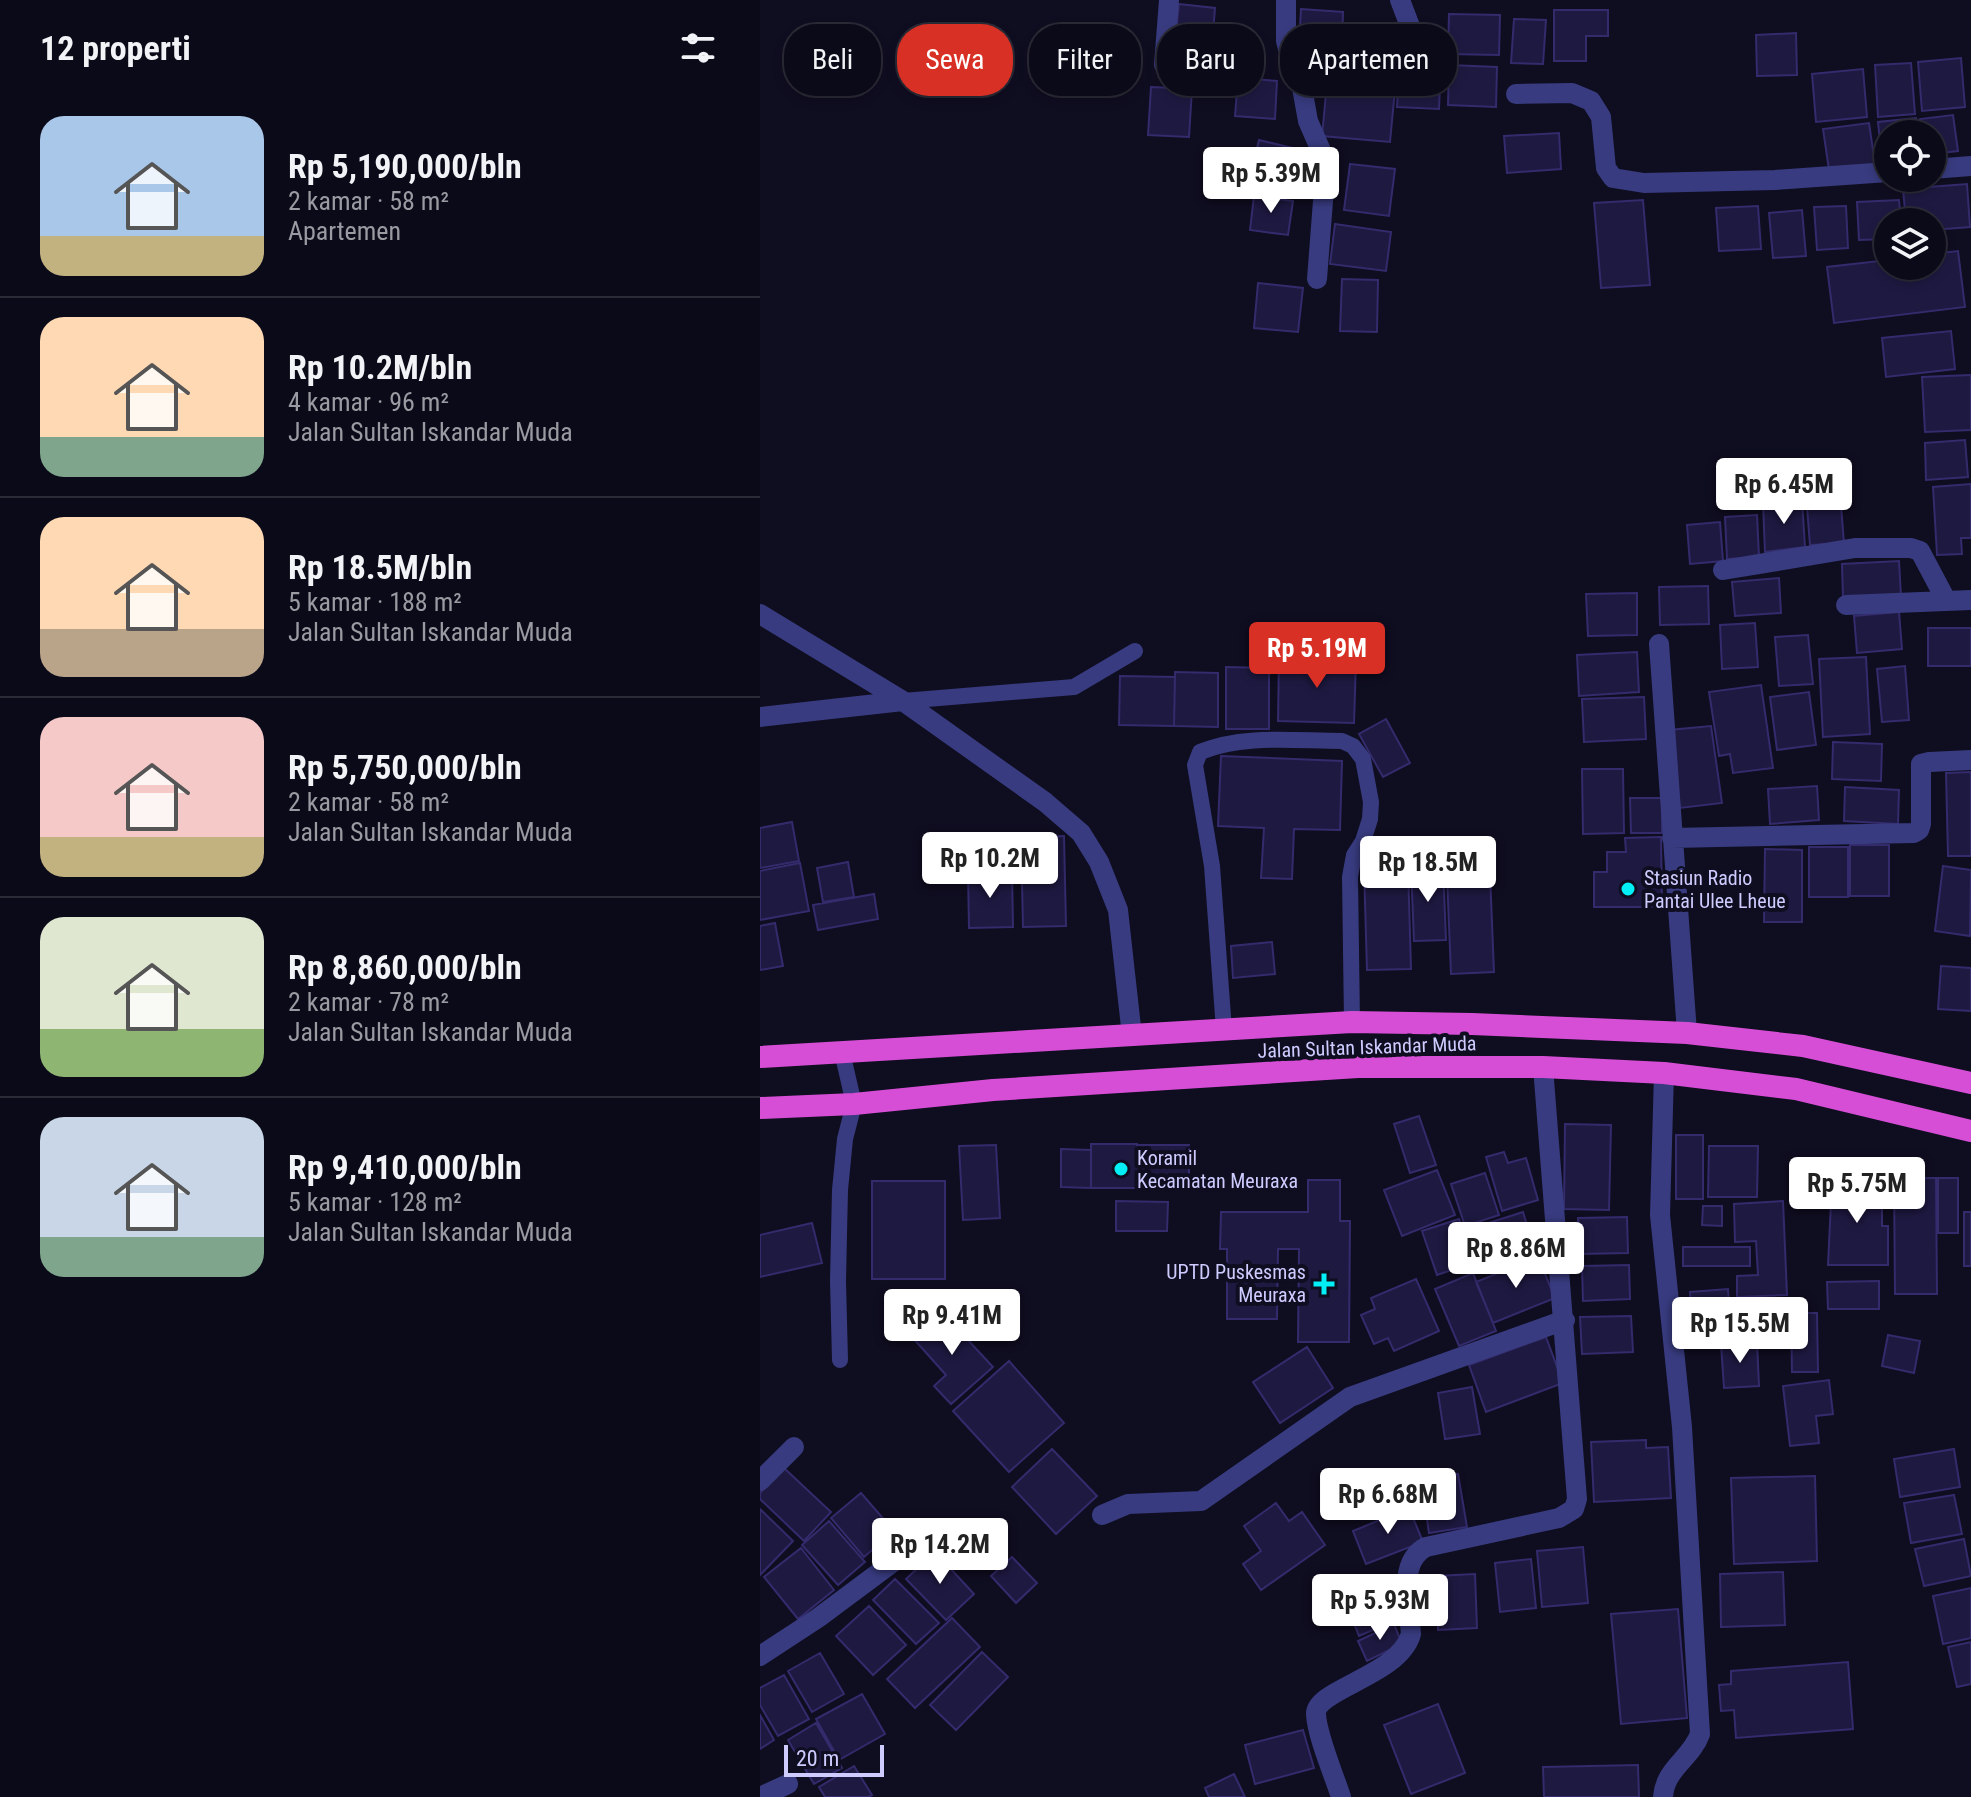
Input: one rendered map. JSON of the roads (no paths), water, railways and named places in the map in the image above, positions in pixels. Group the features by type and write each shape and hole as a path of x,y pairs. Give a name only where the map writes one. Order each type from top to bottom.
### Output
{"highway":[{"name":"Jalan Sultan Iskandar Muda","path":"760,1057 1352,1022 1472,1024 1687,1033 1803,1046 1971,1083"},
{"name":"Jalan Sultan Iskandar Muda","path":"760,1108 854,1104 993,1090 1358,1067 1543,1067 1664,1073 1796,1089 1971,1131"}],"street":[{"path":"1167,24 1169,0"},
{"path":"1286,0 1286,41 1299,71 1308,121 1326,162 1317,279"},
{"path":"1400,0 1409,24"},
{"path":"1516,94 1572,93 1591,101 1601,117 1606,168 1613,178 1644,183 1775,180 1874,173"},
{"path":"1946,168 1971,166"},
{"path":"1723,570 1855,548 1911,548 1920,551 1946,600"},
{"path":"1846,605 1971,600"},
{"path":"760,614 903,701 1045,802 1081,833 1099,862 1118,910 1132,1036"},
{"path":"1659,644 1687,1033"},
{"path":"760,717 903,701"},
{"path":"1672,838 1914,833 1921,824 1921,764 1971,760"},
{"path":"1341,1797 1318,1723 1317,1707 1321,1701 1372,1675 1401,1653 1411,1634 1408,1580 1410,1562 1416,1552 1426,1547 1559,1518 1574,1509 1578,1490 1543,1067"},
{"path":"1663,1797 1671,1771 1694,1750 1700,1734 1682,1427 1660,1215 1664,1073"},
{"path":"1102,1515 1128,1504 1201,1501 1350,1397 1565,1320"},
{"path":"760,1481 794,1447"},
{"path":"760,1656 818,1618 912,1548"},
{"path":"760,1797 788,1784"}],"lane":[{"path":"903,701 1074,687 1135,651"},
{"path":"1224,1030 1212,866 1195,765 1200,752 1214,746 1242,742 1342,741 1353,746 1363,759 1371,811 1363,841 1354,855 1350,877 1352,1022"},
{"path":"840,1360 840,1190 845,1139 854,1104 842,1052"}],"place":[{"name":"Stasiun Radio Pantai Ulee Lheue","path":"1628,889"},
{"name":"Koramil Kecamatan Meuraxa","path":"1121,1169"},
{"name":"UPTD Puskesmas Meuraxa","path":"1324,1284"}]}
